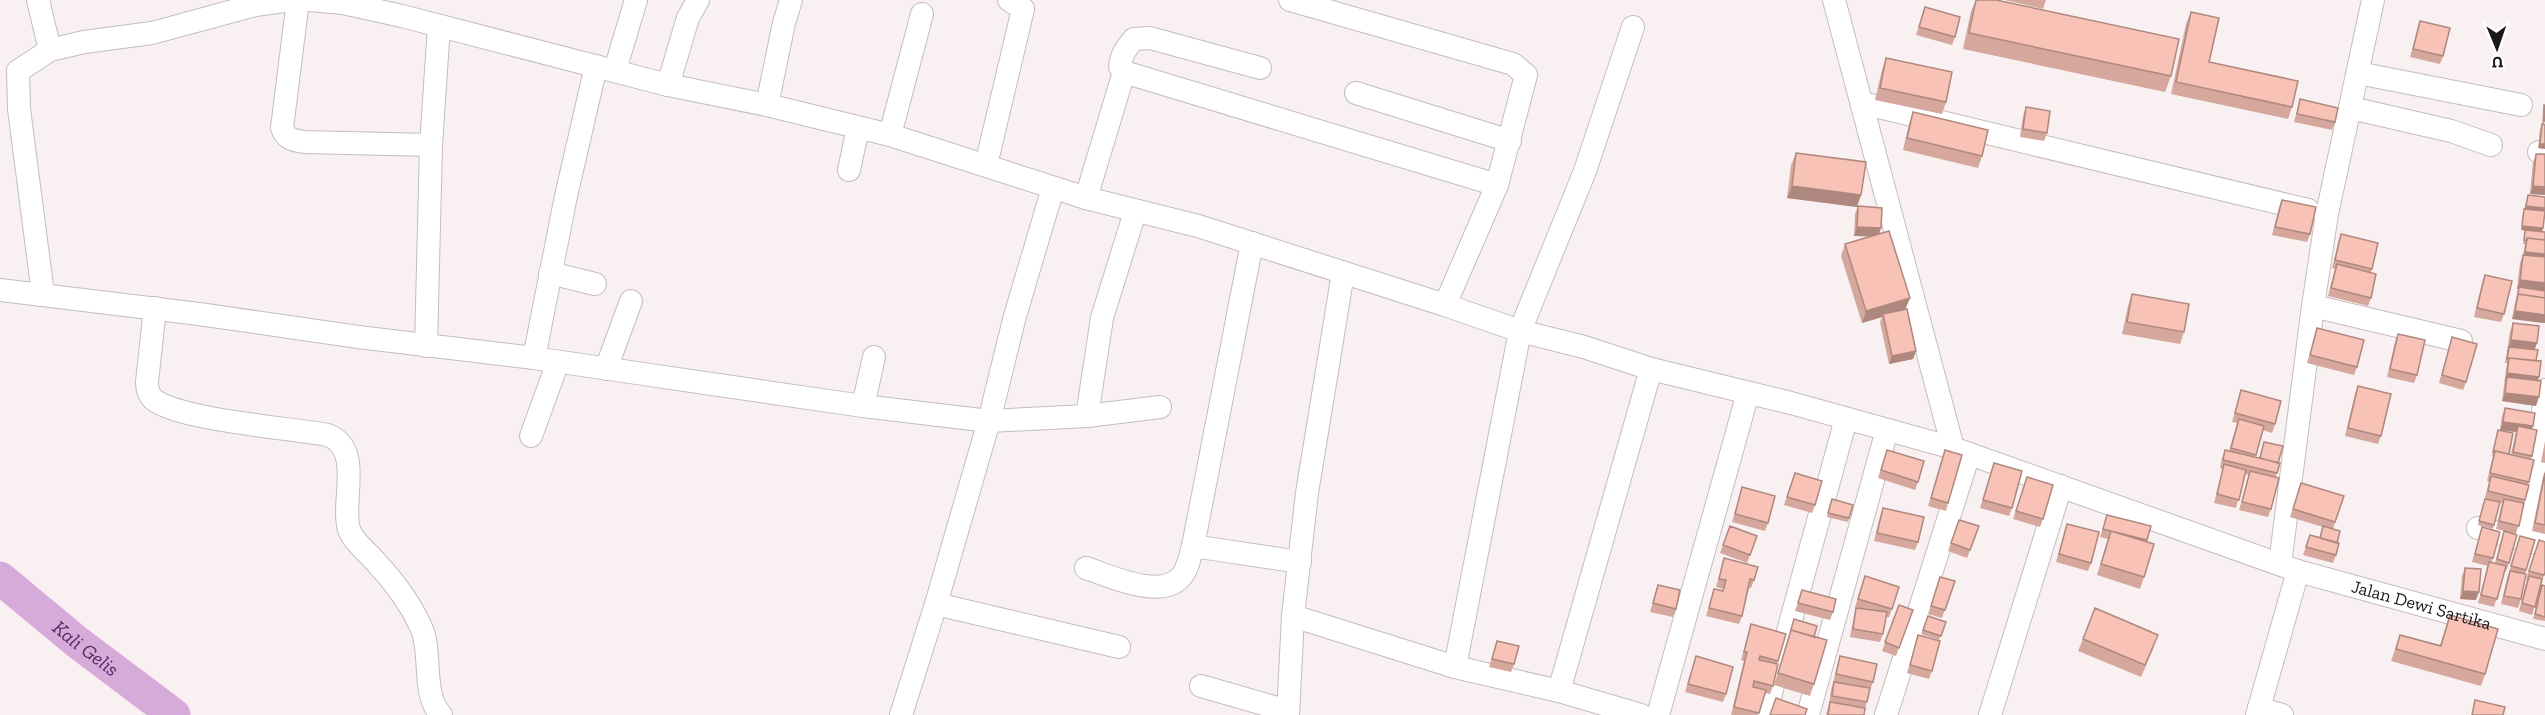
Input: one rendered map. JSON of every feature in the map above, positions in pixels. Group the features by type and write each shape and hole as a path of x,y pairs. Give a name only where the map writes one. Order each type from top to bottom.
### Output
{"street":[{"path":"39,0 50,50"},
{"path":"43,294 19,109 9,72 50,50 84,42 152,33 255,5 291,0"},
{"path":"298,0 282,128 285,135 304,142 431,145"},
{"name":"Jalan Dewi Sartika","path":"309,0 405,8 440,26 515,47 668,85 767,105 890,135 1086,198 1198,226 1445,304 1520,331 1584,347 1651,369 1846,418 1961,451 2289,568 2545,639"},
{"path":"534,358 550,273 605,68 636,0"},
{"path":"668,85 688,18 698,0"},
{"path":"767,105 791,0"},
{"path":"1290,0 1513,64 1526,75 1497,185 1445,304"},
{"path":"1834,0 1961,451 1886,715"},
{"path":"2282,715 2258,712 2289,568 2313,306 2327,214 2373,0"},
{"path":"986,165 1020,3"},
{"path":"890,135 922,14"},
{"path":"426,346 431,145 440,26"},
{"path":"1455,667 1520,331 1585,171 1633,27"},
{"path":"1260,68 1150,38 1134,39 1120,59 1120,67 1124,72 1497,185"},
{"path":"1086,198 1124,72"},
{"path":"2358,73 2521,105"},
{"path":"1356,93 1510,141"},
{"path":"1862,103 2327,214"},
{"path":"2351,108 2451,131 2491,145"},
{"path":"849,171 858,128"},
{"path":"901,715 989,421 1015,316 1053,188"},
{"path":"1087,416 1102,318 1135,212"},
{"path":"1086,568 1128,582 1161,586 1180,577 1193,546 1252,243"},
{"path":"550,273 595,284"},
{"path":"1201,686 1288,713 1293,616 1307,493 1343,273"},
{"path":"0,290 534,358 863,406 989,421 1087,416 1160,407"},
{"path":"606,369 631,301"},
{"path":"2313,306 2461,341"},
{"path":"155,308 147,382 149,392 154,399 173,408 195,414 328,435 340,444 347,461 350,533 388,576 416,616 424,636 434,703 441,715"},
{"path":"863,406 874,357"},
{"path":"531,436 558,362"},
{"path":"1559,691 1651,369"},
{"path":"2478,528 2535,543 2545,390"},
{"path":"1658,715 1748,393"},
{"path":"1765,715 1846,418"},
{"path":"1808,715 1887,430"},
{"path":"1990,715 2061,486"},
{"path":"1193,546 1300,562"},
{"path":"936,604 1119,647"},
{"path":"1293,616 1455,667 1559,691 1641,715"}],"building":[{"path":"1976,0 1996,0 2179,39 2171,76 1969,33"},
{"path":"1925,7 1960,17 1955,37 1919,27"},
{"path":"2191,12 2219,18 2209,62 2298,81 2292,107 2176,82"},
{"path":"2420,21 2450,28 2443,56 2413,49"},
{"path":"1886,58 1952,72 1946,102 1880,88"},
{"path":"2300,99 2338,108 2335,122 2297,114"},
{"path":"2026,107 2050,111 2047,133 2023,129"},
{"path":"1913,112 1988,130 1982,156 1907,138"},
{"path":"2542,124 2545,125 2545,144 2540,144"},
{"path":"1796,153 1866,162 1861,195 1792,186"},
{"path":"2536,154 2545,154 2545,187 2533,186"},
{"path":"2528,195 2545,197 2545,208 2526,206"},
{"path":"2282,200 2316,207 2310,234 2275,227"},
{"path":"1858,206 1882,208 1881,228 1857,227"},
{"path":"2524,209 2545,211 2543,228 2522,226"},
{"path":"2525,230 2545,232 2545,240 2527,238 2524,240"},
{"path":"1889,231 1910,298 1866,311 1845,244"},
{"path":"2341,234 2378,243 2372,269 2335,260"},
{"path":"2527,238 2545,240 2545,254 2525,252"},
{"path":"2523,255 2545,257 2545,283 2520,280"},
{"path":"2337,264 2376,274 2371,298 2331,288"},
{"path":"2485,275 2512,281 2504,314 2477,308"},
{"path":"2519,287 2545,291 2545,298 2518,294"},
{"path":"2132,294 2189,304 2184,332 2127,322"},
{"path":"2518,294 2545,298 2545,315 2515,311"},
{"path":"1907,309 1916,351 1892,356 1883,314"},
{"path":"2513,323 2539,326 2537,343 2511,340"},
{"path":"2317,328 2364,340 2357,367 2310,355"},
{"path":"2398,334 2425,340 2417,375 2390,369"},
{"path":"2452,337 2477,344 2466,382 2442,375"},
{"path":"2509,347 2538,350 2536,361 2507,359"},
{"path":"2509,358 2541,361 2539,377 2507,373"},
{"path":"2507,377 2541,381 2539,397 2505,393"},
{"path":"2358,386 2391,394 2381,436 2348,428"},
{"path":"2241,390 2281,401 2275,424 2235,413"},
{"path":"2505,408 2535,413 2533,426 2503,422"},
{"path":"2239,419 2264,426 2256,455 2231,448"},
{"path":"2518,426 2537,430 2532,456 2513,452"},
{"path":"2498,430 2513,433 2509,454 2493,452"},
{"path":"2264,442 2283,446 2278,463 2260,458"},
{"path":"1887,450 1924,461 1918,482 1881,470"},
{"path":"1945,450 1962,455 1948,503 1931,498"},
{"path":"2225,450 2280,463 2277,473 2223,460"},
{"path":"2495,451 2534,460 2529,482 2490,473"},
{"path":"1994,463 2022,471 2012,508 1983,500"},
{"path":"2224,464 2246,470 2239,500 2217,494"},
{"path":"2250,471 2279,478 2271,509 2242,502"},
{"path":"1795,473 1822,481 1815,505 1787,497"},
{"path":"2545,473 2545,525 2535,523"},
{"path":"2491,476 2529,485 2525,500 2488,491"},
{"path":"2027,477 2053,485 2043,519 2016,511"},
{"path":"2301,483 2344,496 2335,522 2293,509"},
{"path":"1742,487 1775,496 1768,523 1735,514"},
{"path":"1832,499 1853,505 1849,518 1828,513"},
{"path":"2485,499 2500,502 2494,525 2479,521"},
{"path":"2504,499 2524,503 2519,526 2499,521"},
{"path":"1883,508 1924,517 1918,542 1877,533"},
{"path":"2107,515 2151,526 2147,540 2103,529"},
{"path":"1959,520 1979,526 1970,550 1951,543"},
{"path":"2067,524 2099,532 2091,563 2059,554"},
{"path":"1730,526 1757,536 1750,555 1723,545"},
{"path":"2323,526 2340,531 2337,543 2320,538"},
{"path":"2482,527 2500,532 2493,558 2475,554"},
{"path":"2111,531 2154,544 2144,577 2101,564"},
{"path":"2504,531 2517,535 2509,563 2497,559"},
{"path":"2310,535 2339,543 2336,555 2306,547"},
{"path":"2520,536 2535,540 2526,570 2511,566"},
{"path":"2539,540 2545,542 2544,575 2529,571"},
{"path":"1724,558 1758,567 1754,580 1750,579 1742,616 1709,608 1714,589 1723,591 1726,580 1719,579"},
{"path":"2489,562 2506,566 2497,599 2481,595"},
{"path":"2465,568 2481,569 2479,592 2463,591"},
{"path":"2510,571 2526,574 2521,599 2504,596"},
{"path":"1865,576 1899,587 1892,609 1858,599"},
{"path":"2529,576 2542,579 2535,607 2522,603"},
{"path":"1940,577 1955,581 1945,610 1931,606"},
{"path":"1658,585 1680,590 1676,609 1653,603"},
{"path":"2542,585 2545,586 2545,617 2535,614"},
{"path":"1802,590 1836,599 1833,612 1798,603"},
{"path":"1899,605 1913,610 1899,648 1885,642"},
{"path":"1856,608 1887,612 1883,634 1853,629"},
{"path":"2095,608 2158,635 2145,665 2083,639"},
{"path":"2450,615 2498,629 2485,674 2396,649 2400,635 2441,646"},
{"path":"1928,616 1946,622 1941,636 1923,630"},
{"path":"1794,619 1817,626 1814,637 1791,630 1790,633"},
{"path":"1751,624 1786,634 1778,661 1760,656 1759,660 1778,664 1773,686 1754,681 1753,687 1766,690 1759,713 1734,707"},
{"path":"1791,630 1827,640 1814,684 1778,673"},
{"path":"1918,635 1940,641 1932,671 1910,665"},
{"path":"1497,641 1519,646 1514,664 1492,659"},
{"path":"1696,656 1733,667 1726,694 1688,684"},
{"path":"1840,656 1877,664 1873,682 1836,674"},
{"path":"1834,682 1870,688 1867,702 1832,696"},
{"path":"1776,698 1807,709 1805,715 1770,715"},
{"path":"2475,700 2505,707 2503,715 2472,715"},
{"path":"1830,702 1865,708 1864,715 1828,715"}],"waterway":[{"name":"Kali Gelis","path":"0,578 77,642 174,715"}]}
